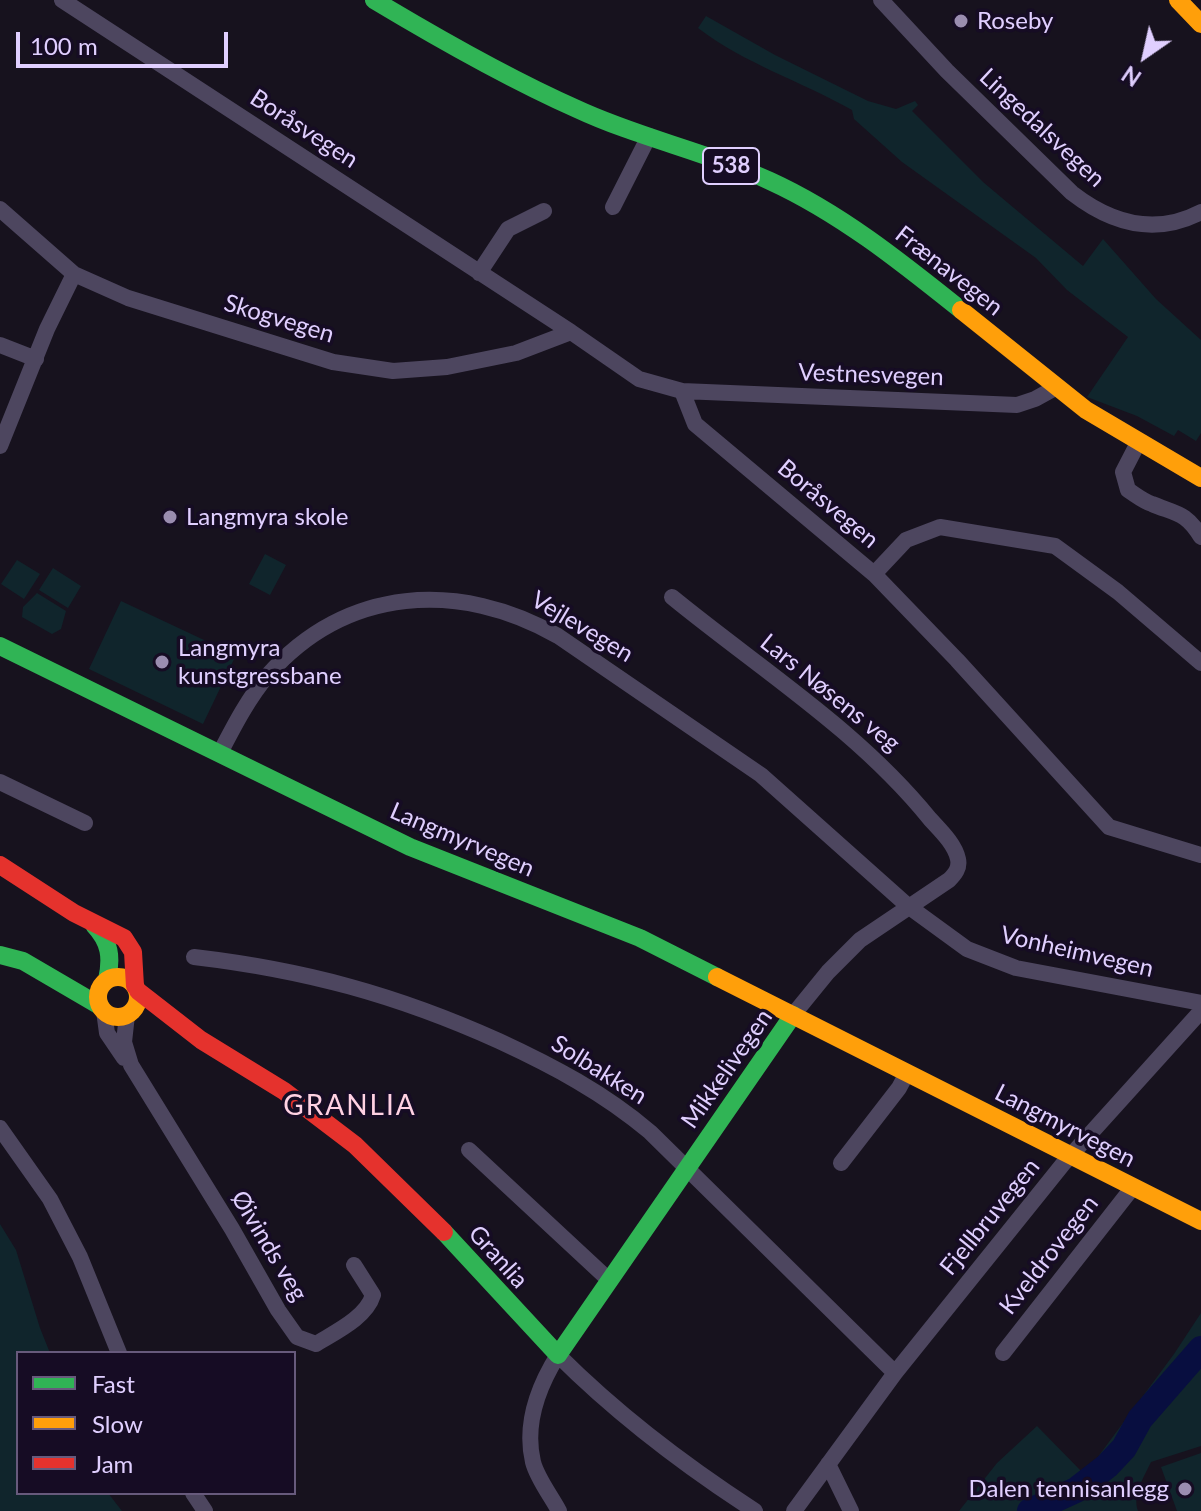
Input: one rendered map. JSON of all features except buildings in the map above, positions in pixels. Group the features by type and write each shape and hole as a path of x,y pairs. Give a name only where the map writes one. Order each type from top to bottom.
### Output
{"main road":[{"name":"Frænavegen","path":"374,0 427,32 578,110 769,180 817,205 906,266 1055,388 1138,443 1201,478"},
{"path":"1178,0 1201,24"},
{"name":"Langmyrvegen","path":"0,646 410,847 483,878 604,922 1201,1221"},
{"path":"0,865 92,923 115,932 130,944 137,989 137,1006 130,1013"},
{"path":"92,923 104,935 112,952 105,982 98,994 102,1008"},
{"name":"Granlia","path":"0,955 23,961 115,1017 130,1013 201,1040"},
{"name":"Granlia","path":"23,961 38,960 105,982 123,977 201,1040 284,1091 355,1145 451,1239 558,1355"},
{"name":"Mikkelivegen","path":"558,1355 793,1015"}],"street":[{"name":"Boråsvegen","path":"62,0 639,379 682,391 695,424 874,574 1109,827 1201,855"},
{"name":"Lingedalsvegen","path":"881,0 947,71 1072,193 1095,211 1123,222 1155,224 1181,222 1201,212"},
{"path":"613,207 649,136"},
{"name":"Skogvegen","path":"0,209 74,274 128,298 333,362 393,371 447,367 516,353 571,332"},
{"path":"479,273 508,229 544,211"},
{"path":"0,446 74,274"},
{"path":"0,345 36,359"},
{"name":"Vestnesvegen","path":"682,391 1017,405 1055,388"},
{"path":"1138,443 1123,472 1128,490 1149,503 1181,513 1201,537"},
{"path":"874,574 906,540 940,527 1055,546 1118,592 1201,663"},
{"name":"Lars Nøsens veg","path":"672,597 863,746 904,787 948,841 957,857 955,875 908,906"},
{"name":"Vejlevegen","path":"220,753 266,677 321,631 359,612 385,604 417,600 474,602 513,614 558,636 742,761 908,906"},
{"path":"0,782 85,823"},
{"name":"Vonheimvegen","path":"908,906 967,949 1016,968 1201,1003"},
{"name":"Mikkelivegen","path":"793,1015 842,957 860,940 908,906"},
{"name":"Solbakken","path":"194,957 358,987 448,1019 524,1052 607,1098 650,1132 895,1373"},
{"name":"Øivinds veg","path":"102,1008 107,1033 131,1065 297,1337 316,1344 370,1305 373,1295 354,1265"},
{"name":"Fjellbruvegen","path":"794,1511 895,1373 1072,1155 1201,1011"},
{"name":"Øivinds veg","path":"130,1013 123,1036 131,1065"},
{"path":"841,1163 899,1088 907,1073"},
{"path":"0,1128 56,1210 80,1257 118,1351"},
{"path":"469,1150 610,1281"},
{"name":"Kveldrovegen","path":"1003,1353 1133,1187"},
{"name":"Mikkelivegen","path":"558,1355 547,1373 530,1416 533,1462 559,1511"},
{"name":"Granlia","path":"558,1355 651,1439 755,1511"},
{"path":"828,1464 851,1511"}],"shaded area":[{"path":"706,16 775,55 868,101 896,109 915,101 918,105 912,111 983,182 1083,266 1103,239 1156,299 1201,340 1201,433 1196,441 1178,430 1174,436 1137,416 1087,397 1128,337 1067,290 1036,258 902,162 854,119 852,110 735,52 698,28"},
{"path":"265,554 286,565 270,595 249,584"},
{"path":"17,560 40,574 24,599 1,584"},
{"path":"53,568 81,586 68,608 39,590"},
{"path":"37,593 66,611 61,629 52,634 22,617 23,607"},
{"name":"Langmyra kunstgressbane","path":"121,601 236,655 203,724 89,669"},
{"path":"0,1224 16,1250 49,1351 16,1351 16,1495 110,1495 122,1511 0,1511"},
{"path":"1201,1313 1201,1446 1151,1462 1138,1492 1138,1511 959,1511 997,1463 1037,1426 1082,1472 1089,1469"},
{"name":"Dalen tennisanlegg","path":"1201,1453 1201,1511 1177,1511 1161,1467"}],"waterway":[{"path":"1030,1511 1076,1490 1107,1466 1124,1448 1140,1419 1201,1349"}],"traffic: fast":[{"path":"374,0 474,58 551,97 601,119 746,171 796,194 869,240 961,310"},
{"path":"0,646 410,847 640,938 717,977"},
{"path":"94,925 108,950 107,980"},
{"path":"0,955 23,961 100,1006"},
{"path":"444,1232 558,1355 793,1015"}],"traffic: slow":[{"path":"1178,0 1201,24"},
{"path":"961,310 1086,410 1201,478"},
{"path":"118,977 132,983 138,997 132,1011 118,1017 104,1011 98,997 104,983 118,977"},
{"path":"717,977 1201,1221"}],"traffic: jam":[{"path":"0,865 74,913 124,938 133,952 135,986"},
{"path":"138,991 201,1040 284,1091 355,1145 444,1232"}],"place":[{"name":"Roseby","path":"961,21"},
{"name":"Langmyra skole","path":"170,517"},
{"name":"Langmyra kunstgressbane","path":"162,662"},
{"name":"Dalen tennisanlegg","path":"1185,1489"}],"district":[{"name":"GRANLIA","path":"350,1106"}]}
